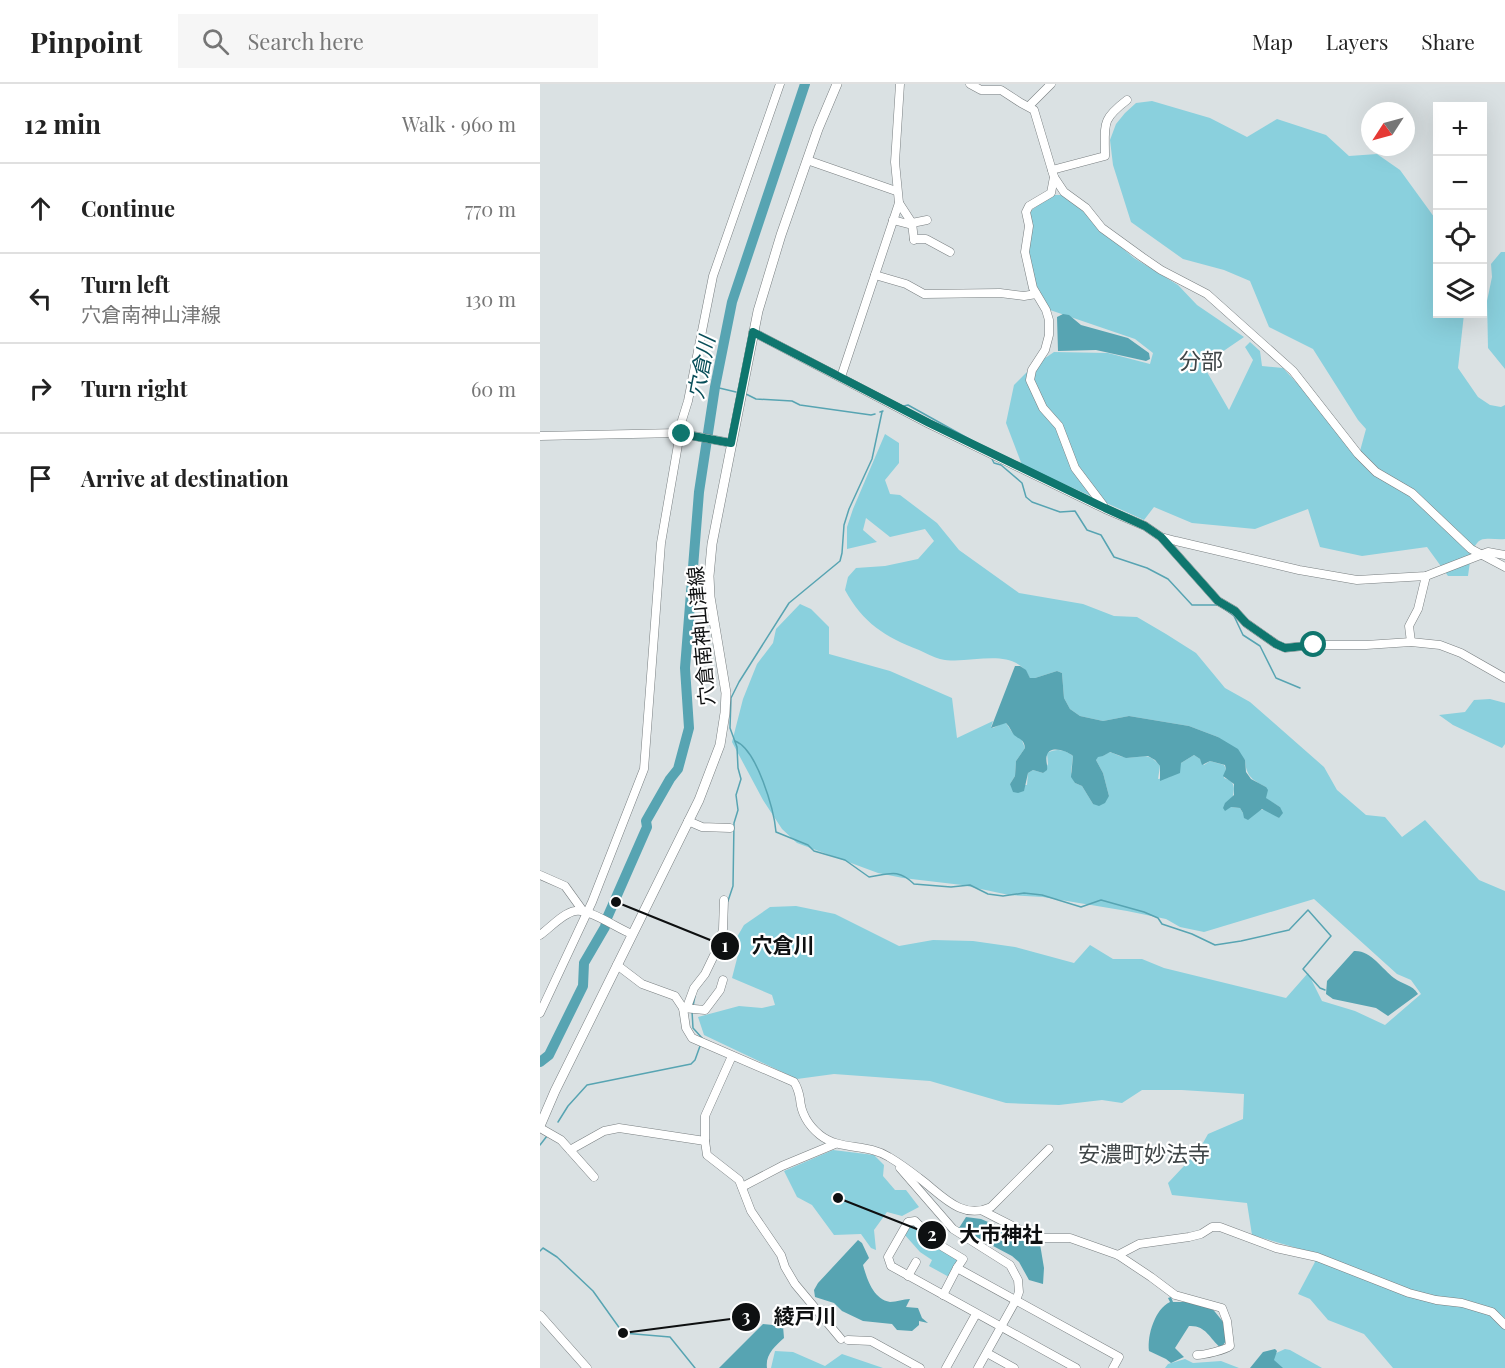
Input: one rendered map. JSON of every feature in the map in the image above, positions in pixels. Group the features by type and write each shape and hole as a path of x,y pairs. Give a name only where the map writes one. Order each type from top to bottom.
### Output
{"main road":[{"name":"穴倉南神山津線","path":"545,1130 555,1090 617,965 630,933 688,821 715,761 725,713 725,681 710,597 709,576 729,442 753,332 769,272 807,160 837,84"}],"street":[{"path":"540,1013 626,819 645,764 661,543 680,433 713,276 780,84"},
{"path":"900,84 896,162 898,203 912,224 914,240 926,239 950,252"},
{"path":"970,84 981,90 1001,90 1034,110 1053,173 1064,192 1086,208 1102,228 1161,270 1207,294 1293,371 1369,466 1386,479 1412,493 1432,509 1464,543 1480,555 1505,567"},
{"path":"1029,106 1051,84"},
{"path":"1053,173 1105,156 1107,120 1114,108 1127,99"},
{"path":"807,160 896,191"},
{"path":"1053,173 1050,193 1029,206 1026,212 1029,226 1025,252 1031,282 1046,309 1049,320 1049,334 1045,350 1032,370 1030,380 1042,408 1059,426 1075,468 1105,508"},
{"path":"841,377 898,203"},
{"path":"893,220 912,224 927,220"},
{"path":"875,275 906,284 924,294 1000,293 1024,296 1036,294"},
{"path":"753,332 929,423 1145,526 1161,537 1218,601 1235,611 1246,623 1276,644 1285,648 1411,642 1440,645 1461,653 1505,678"},
{"path":"540,436 680,433 729,442"},
{"path":"1161,537 1329,577 1356,580 1426,576 1488,552 1505,555"},
{"path":"1411,642 1409,626 1418,609 1426,576"},
{"path":"688,821 702,827 730,828"},
{"path":"540,875 565,886 586,912"},
{"path":"724,900 723,929 719,945 705,974 694,988 689,1008 686,1028 692,1038 794,1082 798,1088 807,1120 820,1135 835,1144 872,1149 920,1178 947,1202 961,1209 983,1211 1036,1238 1071,1238 1118,1255 1175,1295 1222,1308 1227,1321 1230,1347 1197,1355"},
{"path":"540,935 571,912 586,912 630,933"},
{"path":"617,965 642,984 675,996 689,1008 705,1010 720,990 723,980"},
{"path":"732,1056 705,1116 705,1149 710,1159 739,1180 751,1211 781,1255 795,1284 844,1340 871,1341 920,1368"},
{"path":"570,1150 604,1131 619,1128 705,1141"},
{"path":"545,1130 570,1150 594,1177"},
{"path":"742,1187 782,1166 835,1144"},
{"path":"983,1211 996,1204 1048,1149"},
{"path":"895,1162 953,1229 1010,1265 1018,1280 1019,1292 1016,1300 978,1368"},
{"path":"943,1295 963,1259 938,1244 915,1221 908,1222 888,1257 891,1266 976,1314 1076,1368"},
{"path":"1118,1255 1139,1244 1189,1237 1201,1234 1212,1227 1220,1227 1275,1248 1317,1257 1409,1293 1436,1300 1462,1303 1491,1312 1505,1325"},
{"path":"908,1276 916,1262"},
{"path":"957,1268 1119,1357 1113,1368"},
{"path":"946,1368 976,1314"},
{"path":"540,1315 587,1368"},
{"path":"987,1353 1014,1368"}],"shaded area":[{"path":"1152,101 1210,118 1247,137 1277,119 1326,135 1349,156 1380,156 1400,170 1433,215 1433,318 1464,318 1458,368 1478,397 1490,405 1501,407 1505,405 1505,539 1485,539 1477,543 1472,554 1468,576 1448,576 1427,547 1362,556 1320,547 1308,509 1255,529 1192,523 1154,507 1144,520 1022,465 1006,423 1014,385 1032,367 1054,352 1108,353 1150,364 1153,353 1135,339 1050,310 1036,288 1027,252 1029,212 1052,195 1061,195 1082,209 1098,227 1134,258 1178,285 1197,305 1244,337 1203,365 1229,410 1253,360 1245,347 1250,342 1260,351 1262,366 1283,368 1360,451 1366,429 1313,349 1269,327 1250,281 1224,270 1183,259 1131,222 1113,165 1110,140 1116,124 1136,103"},
{"path":"1501,252 1505,252 1505,369 1488,348 1487,301 1492,277 1491,264"},
{"path":"1063,314 1069,315 1081,325 1128,338 1149,353 1150,359 1146,361 1096,350 1058,351 1057,317"},
{"path":"885,434 899,443 899,463 885,480 890,494 900,495 937,523 959,550 1019,593 1083,604 1114,616 1137,617 1166,634 1196,653 1225,688 1250,702 1324,767 1337,790 1366,815 1385,817 1402,837 1425,820 1479,880 1505,891 1505,1368 1393,1368 1364,1334 1328,1320 1310,1299 1298,1294 1315,1262 1307,1251 1252,1235 1247,1203 1172,1195 1168,1183 1199,1150 1208,1134 1243,1119 1244,1094 1142,1090 1122,1103 1102,1100 1059,1105 1006,1103 930,1081 834,1074 797,1079 704,1035 698,1017 739,1006 762,1008 775,1005 772,995 732,978 740,947 737,937 744,925 770,907 796,906 835,914 899,946 933,940 973,941 1015,947 1074,963 1090,945 1113,959 1142,959 1164,968 1286,998 1308,973 1322,1001 1355,1011 1385,1025 1421,994 1411,980 1397,974 1314,899 1204,932 1180,927 1166,919 1127,911 1043,897 1009,895 962,885 878,873 797,843 782,829 763,800 732,742 743,699 757,664 773,643 776,629 800,604 811,609 829,627 829,654 890,671 952,698 957,738 993,721 991,727 993,728 1006,723 1012,732 1021,738 1025,748 1016,761 1015,776 1010,784 1027,785 1028,773 1033,770 1043,773 1048,764 1047,753 1060,750 1073,756 1071,772 1075,783 1082,786 1093,804 1109,796 1103,773 1096,760 1097,756 1103,756 1109,752 1129,758 1147,756 1160,766 1158,779 1170,777 1181,763 1194,755 1204,765 1210,761 1224,765 1226,769 1224,778 1234,786 1231,807 1240,808 1243,813 1267,809 1279,818 1280,807 1265,798 1266,787 1251,777 1245,760 1218,737 1189,726 1129,716 1103,721 1080,716 1070,709 1064,698 1062,673 1057,671 1030,678 1023,668 1002,659 940,659 896,640 867,620 845,590 848,577 856,568 885,566 918,559 934,541 925,529 890,537 866,518 863,530 877,542 847,549 847,527"},
{"path":"1015,666 1026,670 1030,678 1057,671 1062,673 1064,698 1070,709 1080,716 1103,721 1129,716 1189,726 1218,737 1238,749 1245,760 1246,772 1251,779 1266,787 1268,790 1266,798 1280,807 1283,813 1279,818 1262,809 1248,820 1244,818 1240,808 1231,807 1225,811 1223,808 1225,803 1234,795 1234,784 1223,776 1225,765 1210,761 1202,765 1200,759 1194,755 1181,763 1180,773 1160,781 1160,766 1148,756 1126,758 1110,752 1098,757 1096,760 1103,773 1109,796 1105,803 1099,806 1093,804 1082,786 1075,783 1071,777 1073,756 1067,752 1051,750 1046,757 1047,770 1043,773 1033,770 1028,773 1024,791 1013,792 1010,784 1015,776 1016,761 1025,748 1024,743 1014,735 1006,723 991,728"},
{"path":"1490,699 1505,703 1505,744 1502,748 1453,725 1439,715 1465,712 1474,700"},
{"path":"1354,951 1371,957 1394,978 1413,988 1418,994 1388,1016 1376,1008 1333,999 1326,994 1327,981"},
{"path":"833,1150 874,1155 884,1165 883,1176 895,1190 906,1190 919,1207 902,1216 887,1212 874,1230 876,1250 871,1248 861,1234 834,1235 812,1205 797,1197 784,1171"},
{"path":"966,1217 981,1219 1040,1244 1044,1268 1043,1284 1029,1280 1019,1262 1012,1256 959,1228"},
{"path":"914,1223 958,1260 949,1277 929,1266 932,1260 920,1252 904,1234 909,1224"},
{"path":"858,1240 862,1243 869,1258 863,1265 875,1293 890,1302 910,1299 906,1307 918,1308 922,1318 928,1323 919,1321 919,1325 912,1331 897,1330 892,1324 863,1321 842,1311 834,1303 815,1297 814,1290 818,1283"},
{"path":"1171,1297 1173,1302 1191,1302 1211,1307 1224,1323 1226,1341 1221,1348 1203,1330 1189,1326 1175,1348 1184,1357 1171,1363 1149,1351 1149,1338 1153,1323 1160,1310 1170,1302 1168,1298"},
{"path":"763,1324 783,1326 784,1338 769,1355 767,1368 719,1368"},
{"path":"1275,1349 1277,1351 1274,1360 1283,1368 1250,1368 1263,1352"},
{"path":"1285,1349 1322,1368 1278,1368 1271,1359 1274,1354"},
{"path":"775,1351 793,1352 825,1366 842,1354 883,1368 771,1368"},
{"path":"1185,1359 1193,1363 1221,1361 1239,1368 1165,1368 1168,1364"}],"waterway":[{"name":"穴倉川","path":"540,1062 549,1055 583,986 584,963 605,927 647,827 646,821 678,769 689,728 685,668 699,492 715,387 732,302 805,84"},
{"path":"715,387 736,392"},
{"path":"746,394 756,399 792,401 800,405 875,414"},
{"path":"904,406 908,405 989,450"},
{"path":"728,901 733,886 734,823 738,810 736,795 741,779 737,747 730,728 731,698 789,603 840,561 844,525 872,459 882,412"},
{"path":"991,457 994,463 1001,465 1022,483 1026,497 1032,502 1060,512 1075,511 1087,530 1101,535 1114,557 1147,568 1168,579 1192,605 1219,605 1234,616 1243,635 1260,646 1276,678 1300,688"},
{"path":"735,741 743,746 763,781 776,832 808,845 814,851 845,860 869,877 898,874 914,884 951,887 970,885 988,894 1042,895 1081,907 1101,900 1144,912 1158,918 1162,924 1215,945 1289,930 1308,910 1331,936 1303,969 1320,988 1325,990"},
{"path":"715,961 723,946 726,932"},
{"path":"693,1006 695,996"},
{"path":"692,1011 693,1028 703,1039"},
{"path":"558,1122 568,1106 587,1085 691,1064 700,1046"},
{"path":"540,1145 547,1136"},
{"path":"540,1251 543,1248 557,1257 593,1291 623,1333 670,1337 695,1368"}],"place":[{"name":"穴倉川","path":"616,902"},
{"name":"大市神社","path":"838,1198"},
{"name":"綾戸川","path":"623,1333"}],"district":[{"name":"分部","path":"1201,360"},
{"name":"安濃町妙法寺","path":"1144,1153"}],"route":[{"path":"682,434 731,443 753,332 929,423 1145,526 1161,537 1218,601 1235,611 1246,623 1285,648 1314,645"}]}
